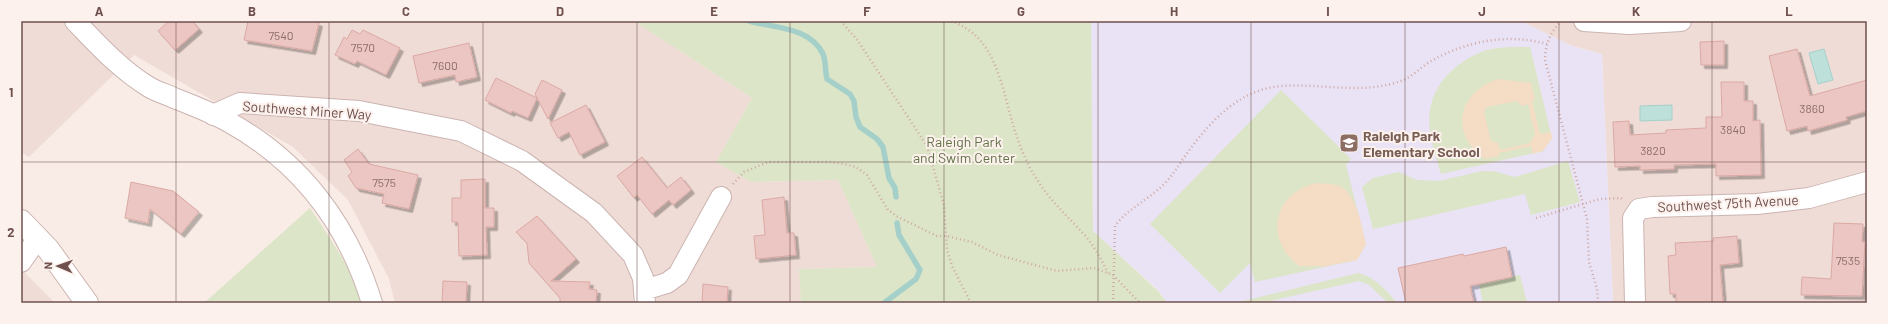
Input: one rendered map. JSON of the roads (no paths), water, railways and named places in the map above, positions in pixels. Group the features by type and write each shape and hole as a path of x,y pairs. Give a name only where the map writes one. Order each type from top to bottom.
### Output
{"main road":[{"path":"21,220 38,238 87,303"}],"street":[{"path":"75,21 119,66 150,88 213,115 261,142 292,167 332,216 342,231 358,266 372,303"},
{"path":"1584,21 1629,24 1681,21"},
{"name":"Southwest Miner Way","path":"213,115 240,103 359,111 461,131 522,161 594,213 633,255 642,278 644,297 678,275 721,197"},
{"name":"Southwest 75th Avenue","path":"1635,303 1632,230 1635,212 1639,209 1652,207 1757,204 1809,198 1867,182"},
{"path":"21,262 38,238"}],"water":[{"path":"1824,49 1833,80 1818,84 1809,53"},
{"path":"1672,105 1672,120 1640,121 1640,106"}],"waterway":[{"path":"749,21 790,30 809,38 817,45 824,57 827,79 850,94 854,101 856,117 860,127 877,139 883,147 889,178 895,188 896,197"},
{"path":"884,303 916,279 920,270 899,235 897,223"}],"place":[{"name":"Raleigh Park Elementary School","path":"1349,143"}],"park label":[{"name":"Raleigh Park and Swim Center","path":"964,150"}]}
